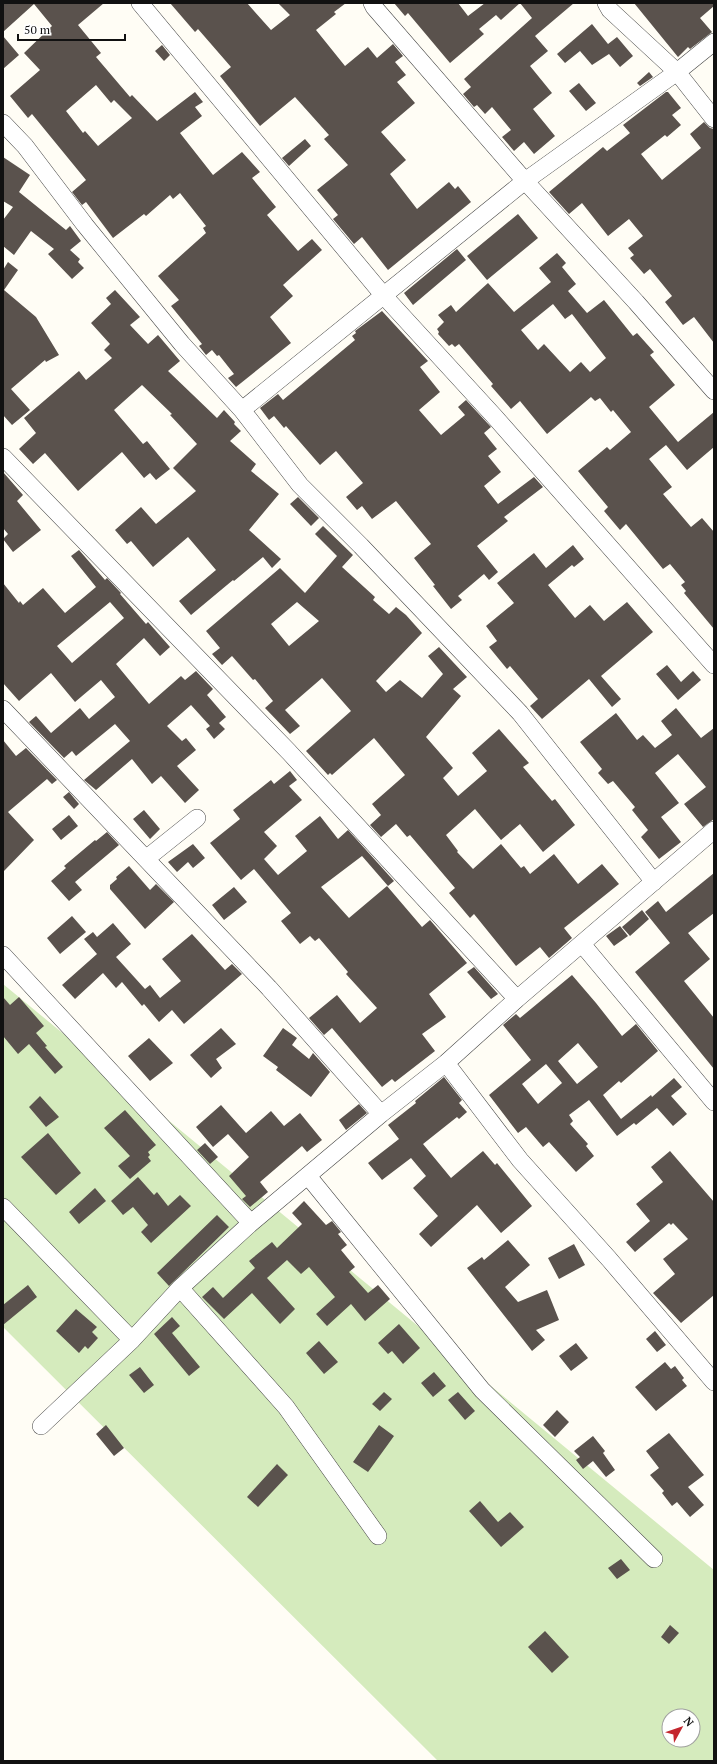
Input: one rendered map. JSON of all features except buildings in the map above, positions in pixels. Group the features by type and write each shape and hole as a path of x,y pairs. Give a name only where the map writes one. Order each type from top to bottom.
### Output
{"street":[{"path":"140,3 384,296 494,416 714,665"},
{"path":"372,3 525,181 636,302 714,391"},
{"path":"606,3 610,10 677,72 714,119"},
{"path":"242,410 525,181 677,72 714,42"},
{"path":"3,123 24,146 85,225 182,344 242,410 300,485 366,551 520,713 654,882"},
{"path":"3,457 289,752 517,999"},
{"path":"3,709 270,988 381,1114"},
{"path":"147,858 197,818"},
{"path":"41,1426 132,1340 180,1288 251,1223 381,1114 446,1062 714,830"},
{"path":"582,944 714,1102"},
{"path":"3,955 251,1223"},
{"path":"446,1062 520,1160 609,1259 714,1382"},
{"path":"308,1176 482,1390 654,1559"},
{"path":"3,1208 132,1340"},
{"path":"180,1288 286,1407 378,1536"}],"green space":[{"path":"3,984 714,1570 714,1761 438,1761 3,1327"}]}
